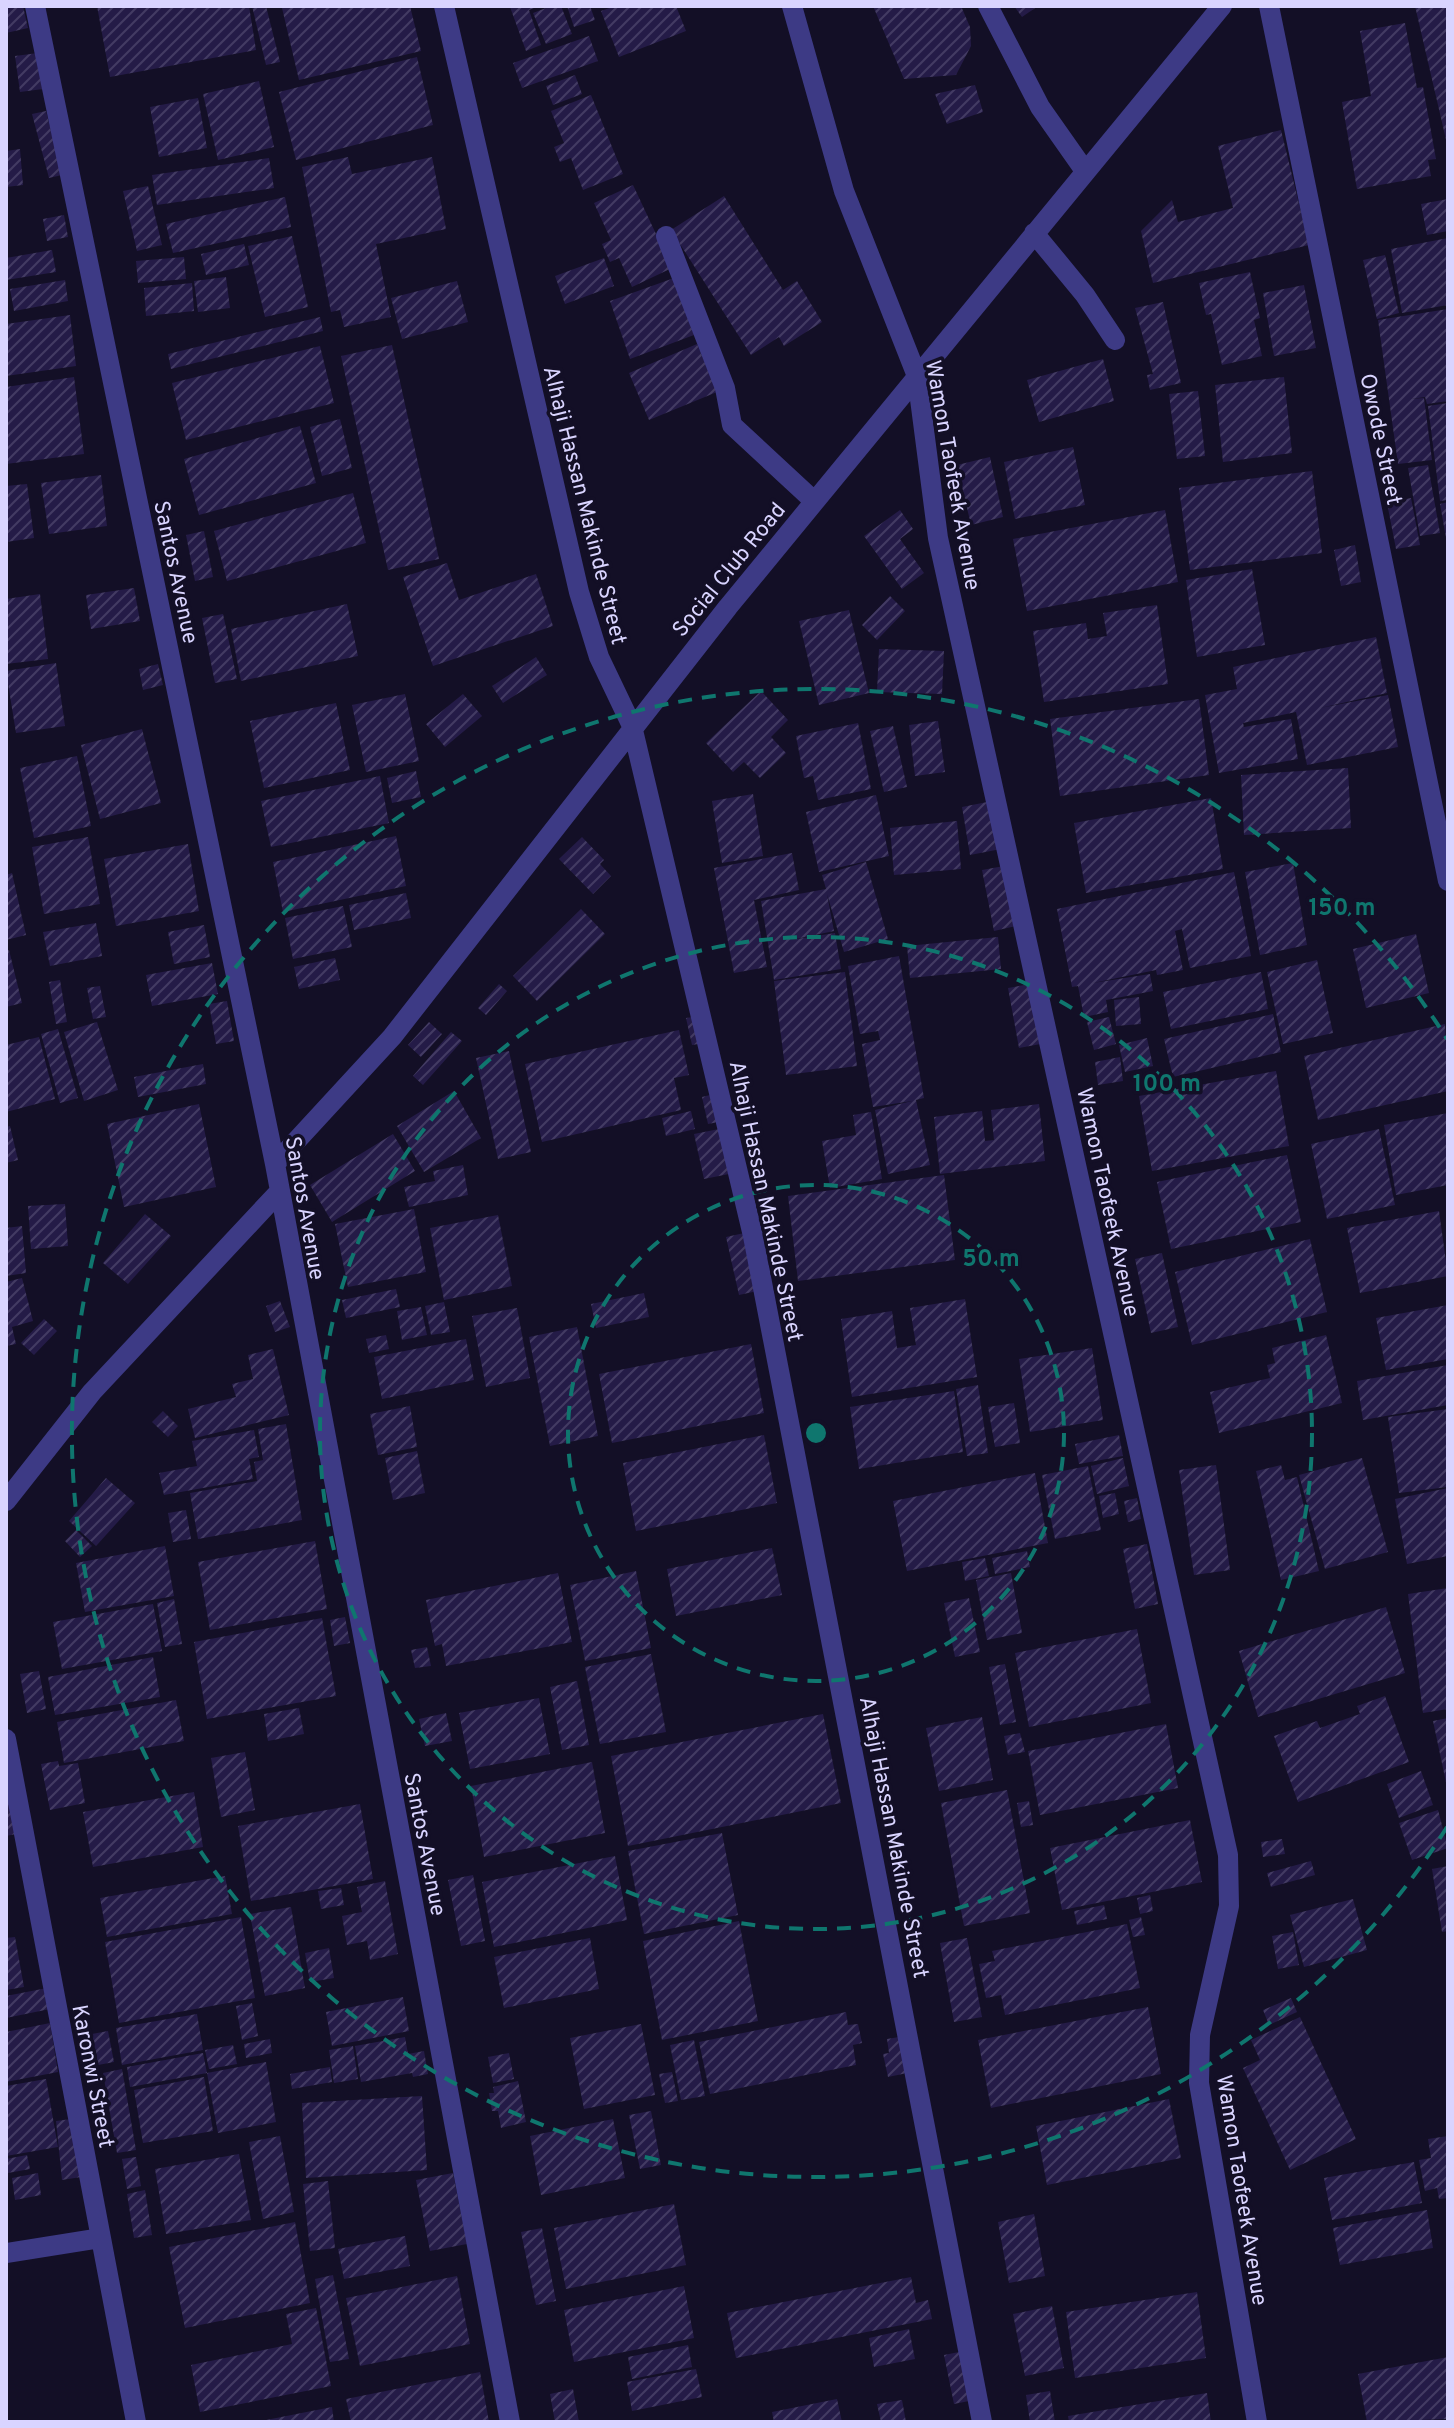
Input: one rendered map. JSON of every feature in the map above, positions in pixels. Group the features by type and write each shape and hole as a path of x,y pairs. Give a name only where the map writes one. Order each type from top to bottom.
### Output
{"street":[{"name":"Santos Avenue","path":"35,6 275,1164 510,2422"},
{"name":"Alhaji Hassan Makinde Street","path":"444,6 579,592 599,657 632,726 753,1236 982,2422"},
{"name":"Wamon Taofeek Avenue","path":"792,6 844,191 917,376 938,538 1228,1855 1229,1906 1200,2035 1199,2083 1257,2422"},
{"path":"988,6 1040,107 1085,171"},
{"name":"Social Club Road","path":"275,1164 392,1037 632,726 1222,6"},
{"name":"Owode Street","path":"1269,6 1448,881"},
{"path":"1034,233 1085,295 1115,340"},
{"path":"666,236 725,388 732,425 814,501"},
{"path":"6,1501 92,1392 279,1192"},
{"name":"Karonwi Street","path":"6,1739 136,2422"},
{"path":"6,2253 100,2238"}],"building":[{"path":"6,6 23,6 28,28 6,33"},
{"path":"97,6 249,6 256,50 110,77"},
{"path":"252,6 266,6 280,62 266,65"},
{"path":"410,6 421,51 299,80 282,8"},
{"path":"539,6 529,10 541,45 526,51 510,7"},
{"path":"551,6 561,6 572,34 546,44 533,13"},
{"path":"567,6 590,6 595,20 574,27"},
{"path":"615,6 676,6 686,31 619,57 601,11"},
{"path":"873,6 961,6 970,27 971,46 956,75 904,79"},
{"path":"1014,6 1038,6 1022,17"},
{"path":"1415,6 1448,6 1448,144 1447,144"},
{"path":"1405,23 1417,88 1423,87 1436,159 1428,160 1431,176 1357,189 1342,102 1371,96 1360,31"},
{"path":"589,36 598,61 522,88 513,63"},
{"path":"38,53 43,89 20,92 15,56"},
{"path":"417,57 433,125 296,160 279,92"},
{"path":"575,75 582,94 553,105 546,86"},
{"path":"259,81 274,147 218,160 203,94"},
{"path":"975,85 983,112 947,124 935,94"},
{"path":"591,95 623,174 583,190 571,158 560,162 554,147 564,143 551,111"},
{"path":"198,98 207,148 159,157 150,107"},
{"path":"46,111 62,175 49,178 32,114"},
{"path":"1281,130 1309,245 1153,283 1141,231 1172,200 1178,222 1233,208 1218,146"},
{"path":"20,149 23,185 6,187 6,151"},
{"path":"348,157 352,174 432,157 446,229 376,244 391,317 344,327 340,310 331,312 302,167"},
{"path":"269,158 274,188 157,205 152,175"},
{"path":"633,185 672,268 632,287 619,258 610,262 602,244 611,240 594,203"},
{"path":"148,186 162,245 137,251 123,191"},
{"path":"724,196 783,290 797,281 822,322 784,346 779,337 751,355 671,230"},
{"path":"285,197 291,227 173,253 166,224"},
{"path":"1448,199 1448,231 1427,235 1421,204"},
{"path":"64,215 68,237 47,241 43,219"},
{"path":"292,236 308,307 265,317 248,246"},
{"path":"1448,238 1448,305 1402,313 1391,249"},
{"path":"244,244 249,265 206,275 201,254"},
{"path":"52,250 56,272 6,280 6,258"},
{"path":"1385,255 1399,313 1377,319 1363,260"},
{"path":"184,257 186,279 138,283 136,261"},
{"path":"604,258 614,286 565,304 555,276"},
{"path":"1250,272 1260,318 1254,320 1262,356 1222,365 1211,314 1206,315 1199,283"},
{"path":"226,277 230,308 198,312 194,281"},
{"path":"674,278 694,335 630,359 610,301"},
{"path":"65,280 68,301 14,311 10,289"},
{"path":"457,281 468,322 402,339 391,298"},
{"path":"192,283 194,311 146,316 144,288"},
{"path":"1304,285 1316,348 1274,356 1263,293"},
{"path":"1163,302 1181,383 1150,390 1147,375 1153,374 1135,308"},
{"path":"1448,309 1448,401 1427,404 1425,397 1411,399 1424,398 1432,460 1398,464 1378,320"},
{"path":"70,315 76,366 6,376 6,324"},
{"path":"320,317 323,331 171,369 168,354"},
{"path":"697,344 717,392 649,420 629,373"},
{"path":"392,345 439,559 388,570 341,356"},
{"path":"320,346 334,403 186,440 172,383"},
{"path":"1103,359 1114,401 1039,422 1027,380"},
{"path":"74,377 84,454 6,464 6,387"},
{"path":"1284,377 1292,453 1223,462 1215,385"},
{"path":"1198,391 1205,456 1177,459 1169,394"},
{"path":"1448,403 1448,500 1440,501 1428,406"},
{"path":"340,419 352,468 322,476 310,427"},
{"path":"300,426 316,483 199,515 184,459"},
{"path":"1073,447 1085,505 1015,519 1004,462"},
{"path":"990,457 1003,517 971,525 957,465"},
{"path":"1428,465 1440,533 1420,536 1408,468"},
{"path":"1312,471 1322,553 1190,570 1179,488"},
{"path":"101,475 107,526 49,534 41,483"},
{"path":"27,484 34,538 6,542 6,486"},
{"path":"353,493 366,543 227,581 214,531"},
{"path":"1411,498 1420,545 1396,549 1387,503"},
{"path":"1448,502 1448,538 1446,538 1440,504"},
{"path":"900,510 913,529 900,539 924,573 902,589 864,536"},
{"path":"1165,510 1178,582 1027,611 1013,539"},
{"path":"204,531 213,577 195,581 186,535"},
{"path":"1355,545 1361,582 1341,586 1334,550"},
{"path":"447,563 459,600 536,574 553,626 433,666 403,577"},
{"path":"1252,569 1265,645 1197,657 1186,580"},
{"path":"134,588 140,621 91,629 86,595"},
{"path":"40,594 48,659 6,664 6,599"},
{"path":"890,596 905,611 877,640 862,625"},
{"path":"347,604 358,656 241,681 231,629"},
{"path":"1157,605 1168,684 1044,702 1033,631 1086,623 1088,639 1107,636 1103,613"},
{"path":"849,610 869,693 819,705 799,621"},
{"path":"223,614 237,679 215,683 202,618"},
{"path":"1376,637 1387,693 1320,708 1388,695 1398,747 1307,765 1296,712 1243,723 1244,727 1291,719 1298,759 1219,773 1205,695 1237,689 1233,667"},
{"path":"879,649 944,651 942,694 877,692"},
{"path":"536,657 547,675 503,703 492,686"},
{"path":"56,663 65,726 16,733 6,671"},
{"path":"158,664 163,685 143,690 139,669"},
{"path":"761,691 788,720 771,737 786,753 760,778 744,762 733,772 706,743"},
{"path":"405,694 419,761 366,772 352,705"},
{"path":"463,694 482,716 445,747 426,724"},
{"path":"1199,699 1209,775 1060,796 1050,719"},
{"path":"336,703 350,770 264,788 250,721"},
{"path":"938,721 945,772 915,776 909,725"},
{"path":"858,723 871,789 818,800 813,776 804,778 796,736"},
{"path":"893,726 907,787 884,792 870,731"},
{"path":"142,729 161,803 100,819 81,745"},
{"path":"77,756 91,826 34,838 20,768"},
{"path":"1348,768 1351,828 1244,835 1241,775"},
{"path":"416,771 421,797 392,803 387,778"},
{"path":"380,776 389,823 271,847 261,801"},
{"path":"753,794 763,856 722,863 712,801"},
{"path":"876,795 889,856 819,872 806,812"},
{"path":"1211,798 1223,869 1086,893 1074,823"},
{"path":"992,801 1001,849 970,855 962,807"},
{"path":"957,821 961,869 894,875 890,828"},
{"path":"396,836 406,886 283,912 273,862"},
{"path":"88,837 100,904 44,914 32,847"},
{"path":"582,837 604,860 600,864 611,876 593,894 559,859"},
{"path":"188,844 199,911 116,926 104,859"},
{"path":"792,853 799,890 754,900 767,967 734,973 714,868"},
{"path":"866,862 888,939 844,952 827,894 834,931 791,940 835,933 841,969 774,980 761,901 826,889 822,875"},
{"path":"1293,863 1307,945 1260,955 1245,872"},
{"path":"1004,866 1016,926 994,931 982,870"},
{"path":"1234,872 1251,956 1190,968 1182,929 1175,931 1183,970 1157,975 1156,970 1093,983 1150,974 1153,991 1106,1000 1108,1012 1084,1017 1078,986 1072,987 1057,909"},
{"path":"12,873 26,935 6,940 6,875"},
{"path":"406,893 411,918 354,930 349,905"},
{"path":"343,906 352,947 293,959 285,918"},
{"path":"581,909 605,934 537,1001 513,976"},
{"path":"96,923 102,956 50,966 43,932"},
{"path":"204,925 210,957 174,964 168,932"},
{"path":"1416,934 1429,993 1366,1008 1353,949"},
{"path":"998,937 1001,969 910,978 907,946"},
{"path":"9,950 22,1003 6,1007 6,951"},
{"path":"899,956 924,1098 916,1100 930,1165 888,1174 875,1110 912,1101 873,1107 862,1044 880,1040 878,1031 860,1034 848,966"},
{"path":"335,958 340,980 299,989 294,967"},
{"path":"1317,960 1333,1033 1283,1044 1267,972"},
{"path":"212,963 218,994 152,1006 146,975"},
{"path":"845,972 857,1066 786,1075 774,981"},
{"path":"1261,972 1268,1009 1171,1029 1163,992"},
{"path":"60,980 67,1022 56,1024 49,982"},
{"path":"1035,983 1046,1043 1019,1048 1008,988"},
{"path":"499,984 507,991 486,1015 478,1008"},
{"path":"100,986 106,1017 93,1019 87,988"},
{"path":"1139,997 1141,1024 1116,1026 1114,1000"},
{"path":"227,1001 234,1041 216,1044 209,1004"},
{"path":"1273,1014 1281,1052 1173,1077 1164,1039"},
{"path":"699,1016 705,1043 692,1045 686,1018"},
{"path":"1109,1017 1116,1044 1094,1050 1087,1022"},
{"path":"97,1022 118,1090 84,1101 64,1032"},
{"path":"429,1022 442,1034 421,1057 408,1045"},
{"path":"1445,1024 1448,1091 1318,1120 1304,1056"},
{"path":"58,1029 78,1098 60,1103 41,1034"},
{"path":"679,1030 689,1075 674,1078 681,1110 542,1142 525,1064"},
{"path":"451,1032 462,1041 423,1085 413,1076"},
{"path":"39,1037 55,1099 6,1112 6,1045"},
{"path":"1147,1038 1153,1066 1125,1072 1119,1045"},
{"path":"509,1051 531,1152 498,1159 476,1058"},
{"path":"1120,1057 1123,1081 1098,1085 1095,1062"},
{"path":"203,1064 206,1084 138,1097 134,1077"},
{"path":"1276,1071 1289,1146 1152,1171 1139,1096"},
{"path":"454,1091 481,1138 424,1172 397,1126"},
{"path":"718,1093 724,1121 708,1124 702,1097"},
{"path":"199,1104 216,1187 124,1207 107,1124"},
{"path":"1039,1104 1045,1161 940,1174 934,1117 982,1111 985,1141 994,1140 991,1110"},
{"path":"691,1111 695,1129 666,1136 662,1118"},
{"path":"871,1112 882,1179 830,1188 822,1141 856,1135 853,1115"},
{"path":"1448,1113 1448,1185 1396,1195 1384,1125"},
{"path":"10,1126 18,1160 6,1163 6,1127"},
{"path":"719,1129 729,1174 704,1179 694,1134"},
{"path":"1379,1129 1395,1205 1327,1219 1311,1144"},
{"path":"393,1134 415,1171 332,1222 310,1185"},
{"path":"1287,1155 1301,1222 1171,1249 1157,1182"},
{"path":"463,1165 468,1195 409,1207 404,1187 435,1181 433,1171"},
{"path":"944,1175 955,1260 798,1281 788,1196"},
{"path":"65,1204 68,1246 31,1249 28,1206"},
{"path":"414,1209 426,1272 348,1287 335,1224"},
{"path":"1439,1211 1448,1276 1360,1293 1347,1228"},
{"path":"145,1214 171,1236 128,1284 103,1263"},
{"path":"498,1215 512,1286 444,1300 430,1228"},
{"path":"22,1226 26,1273 6,1276 6,1228"},
{"path":"749,1232 762,1290 739,1295 726,1237"},
{"path":"1310,1239 1327,1312 1192,1345 1175,1272"},
{"path":"1162,1253 1178,1327 1151,1333 1135,1259"},
{"path":"22,1278 33,1321 12,1327 16,1344 6,1346 6,1282"},
{"path":"396,1289 400,1307 346,1318 342,1300"},
{"path":"644,1293 649,1317 596,1328 591,1304"},
{"path":"965,1299 977,1377 852,1397 841,1319 892,1311 897,1348 916,1345 910,1308"},
{"path":"280,1301 290,1327 275,1332 266,1306"},
{"path":"444,1302 450,1332 431,1335 425,1306"},
{"path":"1448,1305 1448,1359 1386,1370 1376,1318"},
{"path":"421,1307 427,1335 402,1340 397,1311"},
{"path":"517,1308 530,1378 486,1387 472,1316"},
{"path":"44,1319 57,1331 34,1355 21,1343"},
{"path":"577,1327 598,1436 550,1446 529,1337"},
{"path":"386,1335 389,1349 369,1353 366,1339"},
{"path":"1326,1335 1342,1403 1219,1433 1210,1392 1270,1378 1267,1365 1275,1363 1272,1348"},
{"path":"466,1339 474,1380 382,1399 374,1357"},
{"path":"751,1344 764,1413 612,1443 599,1374"},
{"path":"1092,1348 1103,1420 1030,1432 1019,1359"},
{"path":"273,1349 289,1415 195,1438 188,1409 236,1397 232,1384 253,1379 248,1355"},
{"path":"1448,1365 1448,1405 1363,1420 1357,1381"},
{"path":"978,1385 988,1453 967,1456 956,1389"},
{"path":"954,1391 963,1452 859,1469 850,1407"},
{"path":"1014,1403 1020,1443 995,1447 988,1407"},
{"path":"410,1406 417,1447 378,1455 370,1414"},
{"path":"1448,1409 1448,1487 1399,1493 1388,1417"},
{"path":"163,1411 178,1426 168,1437 152,1422"},
{"path":"286,1424 302,1520 198,1539 190,1493 257,1481 254,1462 263,1460 258,1429"},
{"path":"254,1430 259,1457 249,1459 253,1479 164,1495 159,1473 197,1466 192,1441"},
{"path":"764,1435 777,1503 636,1531 623,1463"},
{"path":"1119,1435 1123,1456 1079,1464 1075,1444"},
{"path":"417,1451 425,1493 393,1500 385,1458"},
{"path":"1123,1458 1129,1486 1097,1494 1091,1466"},
{"path":"1362,1458 1388,1552 1325,1569 1299,1475"},
{"path":"1216,1465 1230,1570 1194,1575 1179,1470"},
{"path":"1281,1465 1285,1480 1297,1477 1319,1571 1281,1580 1256,1471"},
{"path":"1088,1466 1101,1530 1055,1539 1042,1475"},
{"path":"1035,1473 1048,1543 907,1571 893,1501"},
{"path":"106,1478 135,1503 96,1546 69,1521"},
{"path":"1448,1488 1448,1556 1407,1564 1395,1499"},
{"path":"1115,1493 1119,1514 1103,1518 1099,1496"},
{"path":"1137,1498 1141,1519 1128,1522 1124,1501"},
{"path":"186,1510 191,1539 173,1542 168,1513"},
{"path":"76,1530 92,1546 80,1557 65,1541"},
{"path":"315,1541 327,1609 210,1630 198,1562"},
{"path":"1147,1544 1158,1604 1135,1609 1123,1549"},
{"path":"165,1546 174,1596 85,1612 76,1563"},
{"path":"772,1548 782,1595 676,1616 667,1569"},
{"path":"1027,1551 1030,1567 995,1574 992,1558"},
{"path":"985,1558 989,1576 965,1581 962,1562"},
{"path":"636,1571 651,1648 585,1661 570,1585"},
{"path":"558,1573 572,1642 446,1666 442,1644 435,1646 426,1600"},
{"path":"1011,1573 1022,1633 987,1640 976,1580"},
{"path":"1448,1588 1448,1709 1423,1713 1408,1594"},
{"path":"969,1598 980,1652 955,1657 944,1603"},
{"path":"174,1599 182,1644 165,1647 157,1603"},
{"path":"153,1604 162,1651 62,1669 53,1622"},
{"path":"1386,1607 1405,1673 1258,1717 1239,1651"},
{"path":"345,1617 350,1643 334,1646 330,1620"},
{"path":"322,1618 336,1696 207,1719 194,1642"},
{"path":"1137,1629 1151,1703 1029,1727 1015,1653"},
{"path":"427,1647 431,1666 415,1668 411,1650"},
{"path":"651,1654 666,1732 600,1744 585,1667"},
{"path":"153,1657 160,1697 55,1715 48,1677"},
{"path":"1005,1664 1016,1722 1000,1725 989,1667"},
{"path":"39,1671 46,1709 27,1713 20,1674"},
{"path":"577,1681 589,1745 562,1750 550,1687"},
{"path":"1385,1696 1409,1762 1298,1802 1274,1736 1317,1721 1320,1728 1360,1714 1357,1706"},
{"path":"539,1698 550,1754 470,1769 459,1713"},
{"path":"176,1700 184,1741 64,1763 57,1722"},
{"path":"299,1708 304,1734 268,1741 264,1714"},
{"path":"446,1713 452,1741 425,1746 419,1719"},
{"path":"823,1714 841,1803 628,1846 611,1756"},
{"path":"982,1717 993,1780 939,1791 926,1728"},
{"path":"1448,1718 1448,1787 1447,1787 1433,1721"},
{"path":"1166,1724 1178,1788 1040,1815 1028,1751"},
{"path":"1020,1733 1025,1752 1008,1755 1004,1736"},
{"path":"245,1752 255,1810 221,1817 211,1758"},
{"path":"58,1761 59,1766 78,1763 85,1803 50,1810 41,1764"},
{"path":"592,1762 605,1833 484,1857 471,1786"},
{"path":"1421,1771 1433,1805 1399,1818 1387,1784"},
{"path":"6,1788 16,1834 6,1836"},
{"path":"1007,1790 1030,1913 964,1926 941,1803"},
{"path":"194,1792 203,1847 93,1867 83,1812"},
{"path":"1029,1801 1033,1825 1021,1827 1017,1803"},
{"path":"360,1804 373,1879 251,1901 238,1826"},
{"path":"1438,1810 1448,1848 1412,1860 1399,1823"},
{"path":"1190,1820 1202,1882 1062,1910 1050,1848"},
{"path":"722,1833 738,1915 644,1934 628,1851"},
{"path":"1282,1839 1285,1854 1263,1857 1261,1842"},
{"path":"615,1856 627,1920 494,1947 482,1882"},
{"path":"1311,1861 1315,1875 1271,1887 1267,1873"},
{"path":"1448,1866 1448,1931 1442,1932 1432,1869"},
{"path":"473,1875 485,1941 461,1946 448,1880"},
{"path":"225,1876 232,1914 107,1937 100,1898"},
{"path":"385,1881 398,1954 370,1960 367,1941 347,1945 342,1916 362,1912 357,1887"},
{"path":"341,1888 344,1905 321,1909 318,1891"},
{"path":"1150,1895 1153,1911 1140,1914 1137,1898"},
{"path":"1353,1899 1367,1950 1304,1967 1290,1915"},
{"path":"1104,1905 1107,1919 1077,1925 1074,1911"},
{"path":"291,1907 305,1988 265,1996 250,1914"},
{"path":"241,1917 255,1998 119,2023 105,1942"},
{"path":"1141,1917 1145,1935 1133,1937 1129,1920"},
{"path":"739,1921 758,2021 662,2040 643,1941"},
{"path":"1127,1924 1140,1988 1005,2015 1001,1995 986,1998 979,1964 995,1961 992,1951"},
{"path":"1293,1932 1299,1965 1278,1969 1272,1936"},
{"path":"15,1937 24,1987 6,1990 6,1938"},
{"path":"590,1938 599,1989 504,2008 494,1957"},
{"path":"967,1938 982,2017 954,2022 940,1943"},
{"path":"329,1948 334,1978 310,1982 305,1953"},
{"path":"47,1988 50,2009 6,2018 6,1996"},
{"path":"403,1997 409,2031 332,2046 326,2012"},
{"path":"1291,1998 1297,2012 1269,2025 1263,2010"},
{"path":"252,2003 258,2036 242,2040 236,2006"},
{"path":"1148,2007 1161,2074 991,2108 978,2040"},
{"path":"846,2012 848,2025 858,2024 862,2043 853,2045 856,2065 710,2094 699,2042"},
{"path":"197,2014 203,2050 122,2065 116,2028"},
{"path":"1300,2017 1356,2139 1290,2170 1243,2068 1260,2060 1251,2040"},
{"path":"50,2023 58,2072 6,2082 6,2032"},
{"path":"641,2024 655,2095 584,2109 570,2038"},
{"path":"108,2031 114,2062 98,2065 92,2034"},
{"path":"905,2036 912,2072 888,2077 883,2054 889,2053 887,2039"},
{"path":"405,2037 408,2054 424,2051 428,2074 413,2077 412,2073 361,2082 355,2046"},
{"path":"270,2039 272,2053 246,2058 244,2044"},
{"path":"694,2040 705,2096 681,2100 670,2045"},
{"path":"233,2045 237,2064 209,2069 205,2050"},
{"path":"353,2046 358,2079 334,2083 329,2050"},
{"path":"203,2053 207,2073 130,2087 127,2067"},
{"path":"509,2053 514,2079 493,2083 488,2057"},
{"path":"266,2062 276,2122 218,2133 207,2073"},
{"path":"330,2067 332,2082 292,2089 290,2074"},
{"path":"122,2069 136,2150 117,2153 103,2073"},
{"path":"672,2072 678,2101 665,2103 659,2074"},
{"path":"204,2077 213,2131 143,2143 134,2090"},
{"path":"46,2079 58,2147 6,2156 6,2086"},
{"path":"518,2081 526,2122 501,2128 498,2111 492,2111 489,2093 494,2093 493,2087"},
{"path":"422,2096 427,2170 306,2178 302,2103"},
{"path":"1169,2099 1181,2158 1047,2185 1036,2126"},
{"path":"651,2111 661,2165 640,2169 629,2115"},
{"path":"71,2119 81,2177 62,2180 56,2121"},
{"path":"613,2119 625,2178 541,2195 530,2136"},
{"path":"280,2136 294,2212 263,2219 249,2142"},
{"path":"1448,2136 1448,2198 1439,2199 1437,2188 1425,2191 1419,2160 1431,2158 1428,2139"},
{"path":"239,2154 251,2220 166,2234 155,2169"},
{"path":"27,2155 30,2169 8,2173 6,2159"},
{"path":"136,2157 141,2186 127,2189 122,2159"},
{"path":"1414,2162 1422,2203 1332,2220 1324,2178"},
{"path":"38,2173 41,2195 15,2200 12,2178"},
{"path":"453,2173 467,2244 430,2251 416,2180"},
{"path":"328,2181 335,2248 310,2251 303,2184"},
{"path":"145,2190 152,2235 134,2238 127,2194"},
{"path":"674,2204 686,2265 566,2289 554,2228"},
{"path":"1427,2210 1433,2248 1340,2265 1333,2228"},
{"path":"1034,2214 1045,2276 1009,2283 998,2222"},
{"path":"295,2222 310,2303 185,2328 169,2247"},
{"path":"542,2228 556,2301 536,2305 521,2232"},
{"path":"405,2236 410,2266 344,2279 338,2249"},
{"path":"333,2275 349,2359 330,2362 315,2279"},
{"path":"457,2276 470,2344 360,2366 346,2298"},
{"path":"911,2277 916,2303 928,2300 932,2319 736,2358 727,2313"},
{"path":"684,2286 694,2338 574,2362 564,2310"},
{"path":"1197,2292 1206,2358 1075,2378 1066,2312"},
{"path":"1052,2306 1064,2368 1025,2376 1013,2314"},
{"path":"316,2308 331,2386 200,2412 191,2365 292,2344 286,2314"},
{"path":"909,2329 915,2359 874,2367 869,2338"},
{"path":"688,2345 692,2367 632,2379 628,2357"},
{"path":"964,2351 974,2400 954,2404 944,2355"},
{"path":"1448,2357 1448,2419 1367,2422 1358,2374"},
{"path":"696,2369 702,2397 632,2411 627,2382"},
{"path":"480,2372 489,2422 351,2422 346,2399"},
{"path":"573,2389 579,2422 555,2422 550,2394"},
{"path":"1050,2391 1055,2422 1030,2422 1026,2395"},
{"path":"1207,2393 1211,2422 1069,2422 1068,2416"},
{"path":"837,2399 842,2422 774,2422 772,2412"},
{"path":"902,2400 906,2422 881,2422 877,2404"},
{"path":"332,2407 334,2422 261,2422 261,2421"}]}
